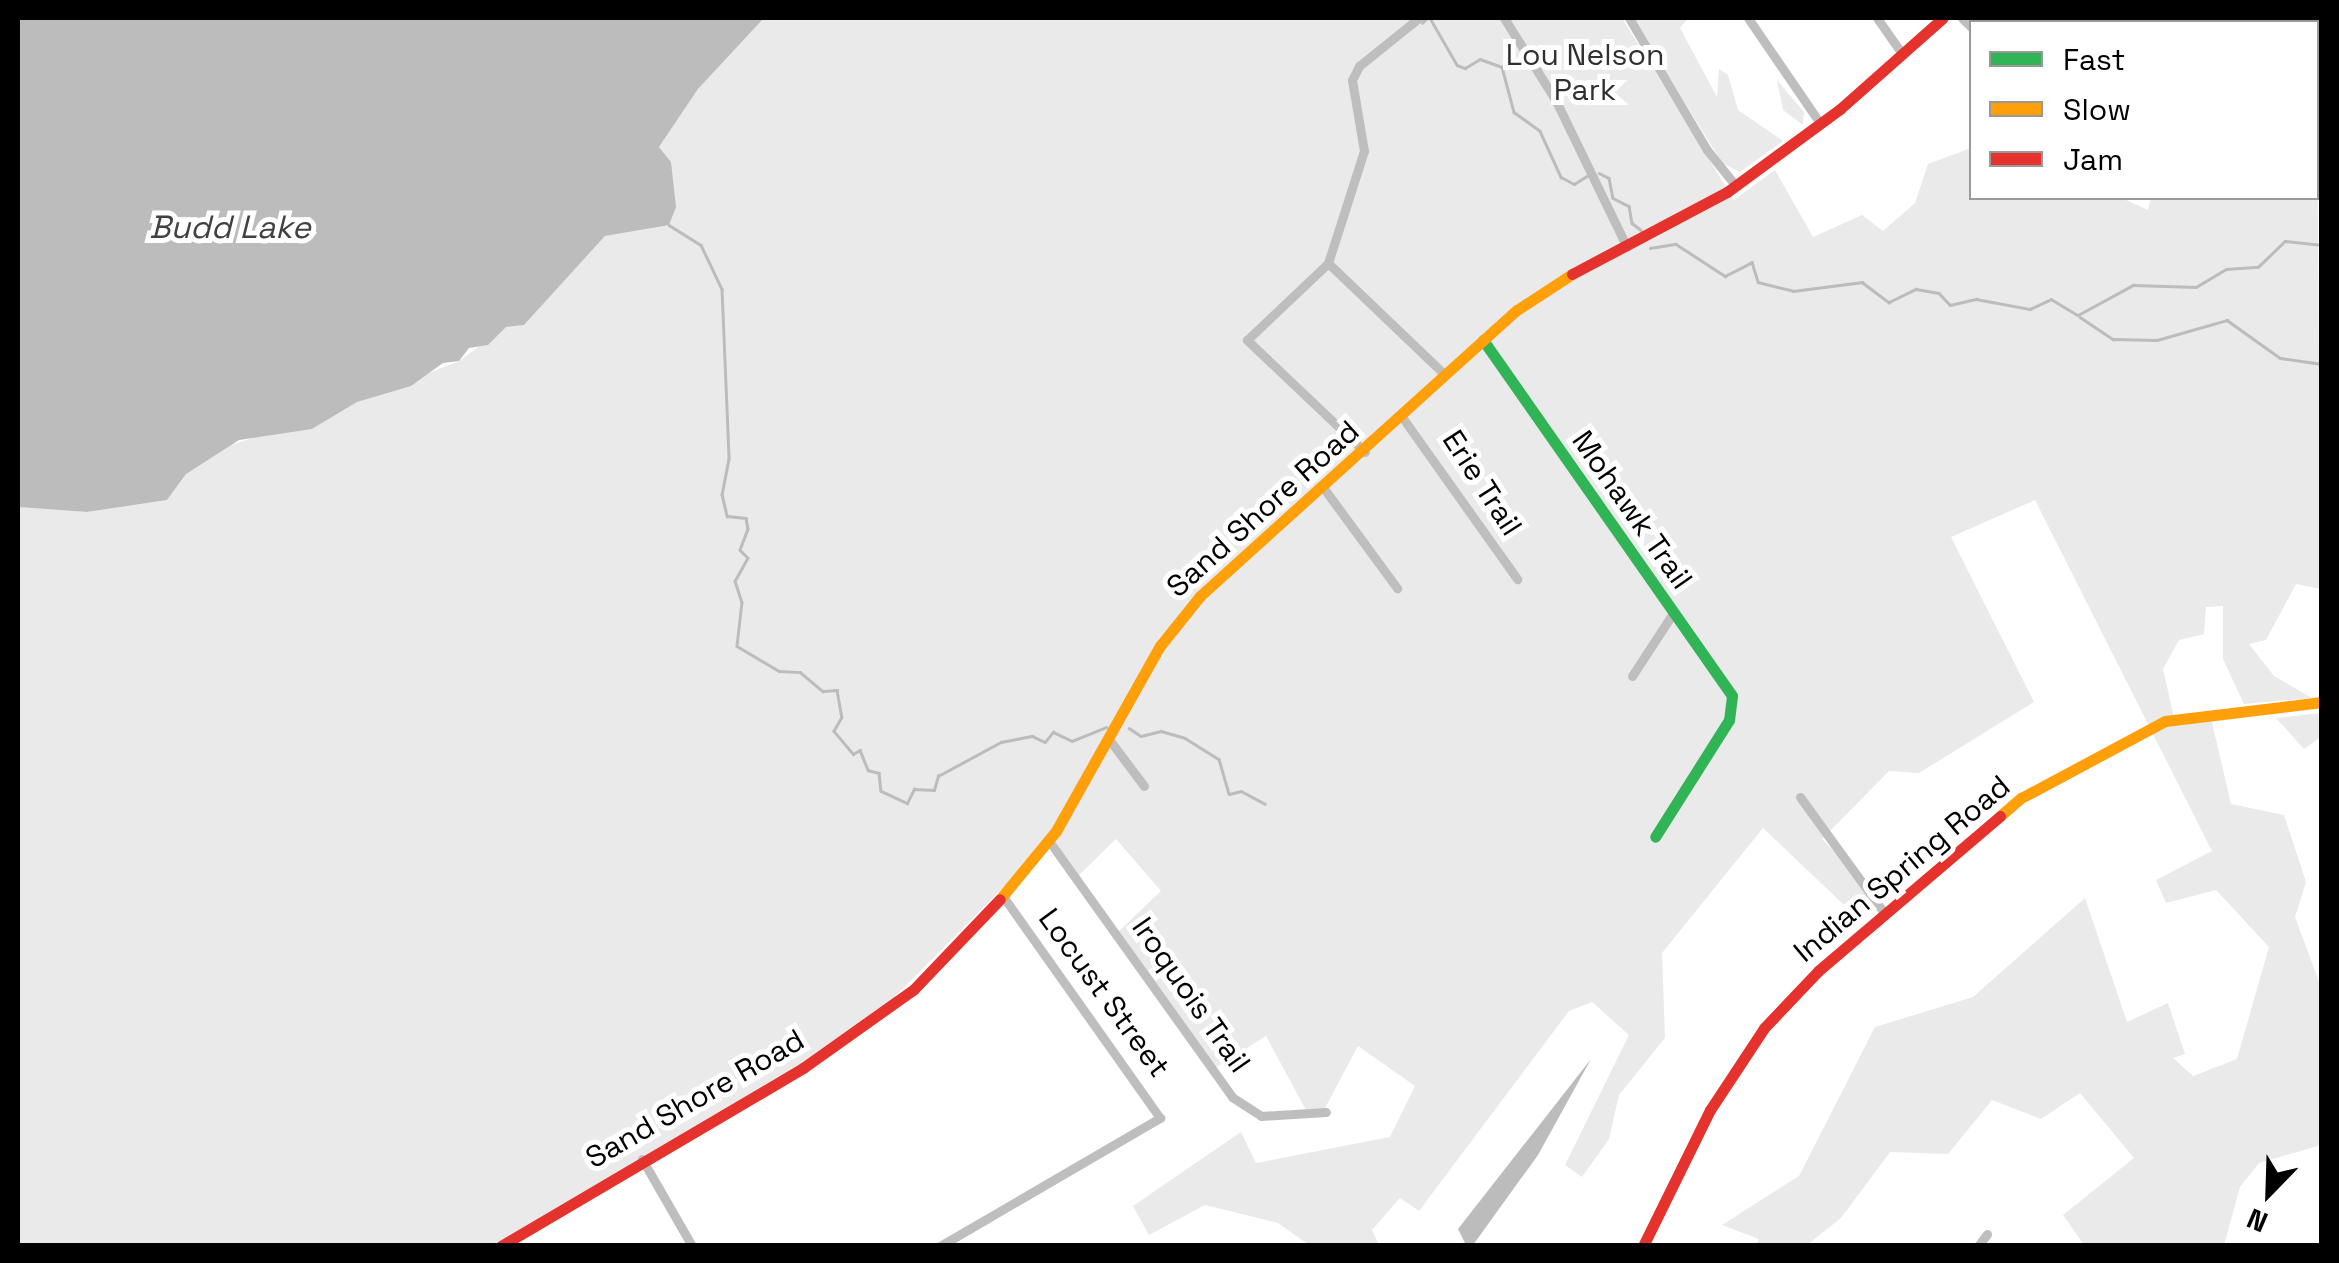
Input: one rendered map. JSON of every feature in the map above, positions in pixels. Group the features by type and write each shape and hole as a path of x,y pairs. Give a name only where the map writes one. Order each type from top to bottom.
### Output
{"street":[{"path":"1364,452 1247,340 1328,262 1365,146 1352,80 1359,66 1418,18"},
{"path":"1504,18 1556,101 1627,247"},
{"path":"1628,18 1707,150 1736,186"},
{"path":"1748,18 1820,123"},
{"path":"1877,18 1903,55"},
{"name":"Sand Shore Road","path":"501,1246 860,1031 935,970 1049,841 1111,742 1179,618 1324,490 1483,340 1554,284 1736,186 1820,123 1943,18"},
{"path":"1328,262 1444,375"},
{"name":"Mohawk Trail","path":"1483,340 1730,692 1733,710 1655,837"},
{"name":"Erie Trail","path":"1402,416 1517,579"},
{"path":"1324,490 1396,588"},
{"path":"1632,676 1673,613"},
{"name":"Indian Spring Road","path":"1643,1246 1710,1110 1750,1048 1818,970 2022,798 2152,726 2322,702"},
{"path":"1111,742 1144,786"},
{"path":"1800,797 1885,914"},
{"name":"Iroquois Trail","path":"1049,841 1232,1097 1261,1116 1326,1112"},
{"name":"Locust Street","path":"940,1246 1159,1121 1003,896"},
{"path":"642,1159 692,1246"},
{"path":"1978,1246 1987,1234"}],"green space":[{"name":"Lou Nelson Park","path":"764,18 1622,18 1734,200 1775,170 1813,237 1862,215 1883,231 1915,203 1928,164 1969,149 1969,200 2126,200 2148,210 2150,200 2318,200 2321,589 2296,584 2266,640 2249,644 2274,676 2312,698 2244,704 2223,659 2223,606 2206,607 2204,634 2179,640 2163,669 2174,718 2211,718 2231,804 2284,815 2306,882 2295,917 2321,987 2321,1145 2259,1163 2240,1187 2224,1245 2084,1245 2063,1215 2134,1158 2080,1093 2041,1119 1992,1100 1948,1154 1890,1152 1841,1218 1807,1245 1756,1245 1759,1239 1722,1225 1799,1176 1875,1027 1973,997 2085,898 2127,1022 2168,1003 2185,1054 2173,1058 2193,1076 2237,1059 2269,947 2216,890 2166,903 2156,880 2212,851 2035,500 1951,537 2034,702 1919,773 1889,771 1822,839 1880,898 1860,920 1763,828 1662,953 1665,1038 1619,1095 1609,1139 1582,1177 1565,1165 1629,1035 1592,1002 1569,1011 1419,1211 1400,1198 1372,1230 1379,1245 1309,1245 1278,1223 1205,1205 1149,1235 1133,1206 1241,1132 1256,1163 1390,1137 1415,1086 1358,1046 1324,1110 1307,1112 1266,1036 1213,1069 1118,932 1161,891 1116,839 1077,877 1046,844 867,1025 507,1245 18,1245 18,507 87,512 167,500 186,474 221,448 275,431 312,429 357,402 459,361 506,327 524,325 605,236 669,224 671,162 659,147 698,89"},
{"path":"1633,18 1688,18 1680,28 1717,97 1719,69 1728,75 1738,110 1783,141 1740,172 1722,163"},
{"path":"1777,80 1804,112 1803,125 1783,110"},
{"path":"2321,713 2321,737 2304,749 2276,718"}],"water":[{"name":"Budd Lake","path":"18,18 764,18 698,89 659,147 671,162 676,207 669,225 605,236 524,325 506,327 488,345 469,348 459,361 443,363 411,386 357,402 312,429 239,440 186,474 167,500 87,512 18,507"},
{"path":"1591,1059 1538,1155 1473,1245 1465,1243 1458,1229"}],"waterway":[{"path":"1422,23 1427,18"},
{"path":"1430,18 1457,65 1465,68 1480,59 1502,67 1514,112 1540,131 1561,177 1574,184 1587,176"},
{"path":"1599,173 1609,178 1613,198 1629,206 1632,223 1641,230"},
{"path":"669,225 701,245 722,289 729,459 722,494 727,516 746,518 748,529 740,550 748,558 735,581 742,602 737,646 779,671 800,672 823,691 837,690 842,717 834,731 853,754 860,750 868,770 879,773 881,791 907,803 914,789 934,790 938,776 1001,742 1032,736 1045,742 1053,732 1072,741 1106,727"},
{"path":"1650,248 1676,244 1725,276 1752,262 1758,282 1793,291 1862,282 1889,302 1916,289 1939,293 1950,305 1976,299 2030,309 2051,299 2078,315 2133,285 2196,287 2226,269 2258,267 2285,241 2322,245"},
{"path":"2080,317 2113,339 2157,340 2227,320 2280,358 2322,364"},
{"path":"1129,728 1141,736 1161,731 1185,738 1219,759 1229,794 1241,791 1265,804"}],"traffic: fast":[{"path":"1483,340 1732,696 1729,720 1655,837"}],"traffic: slow":[{"path":"1000,899 1056,831 1160,646 1200,596 1517,310 1572,274"},
{"path":"2000,816 2021,798 2165,721 2322,702"}],"traffic: jam":[{"path":"1572,274 1727,192 1840,109 1943,18"},
{"path":"1643,1246 1710,1110 1764,1028 1818,971 2000,816"},
{"path":"501,1246 803,1068 914,989 1000,899"}]}
